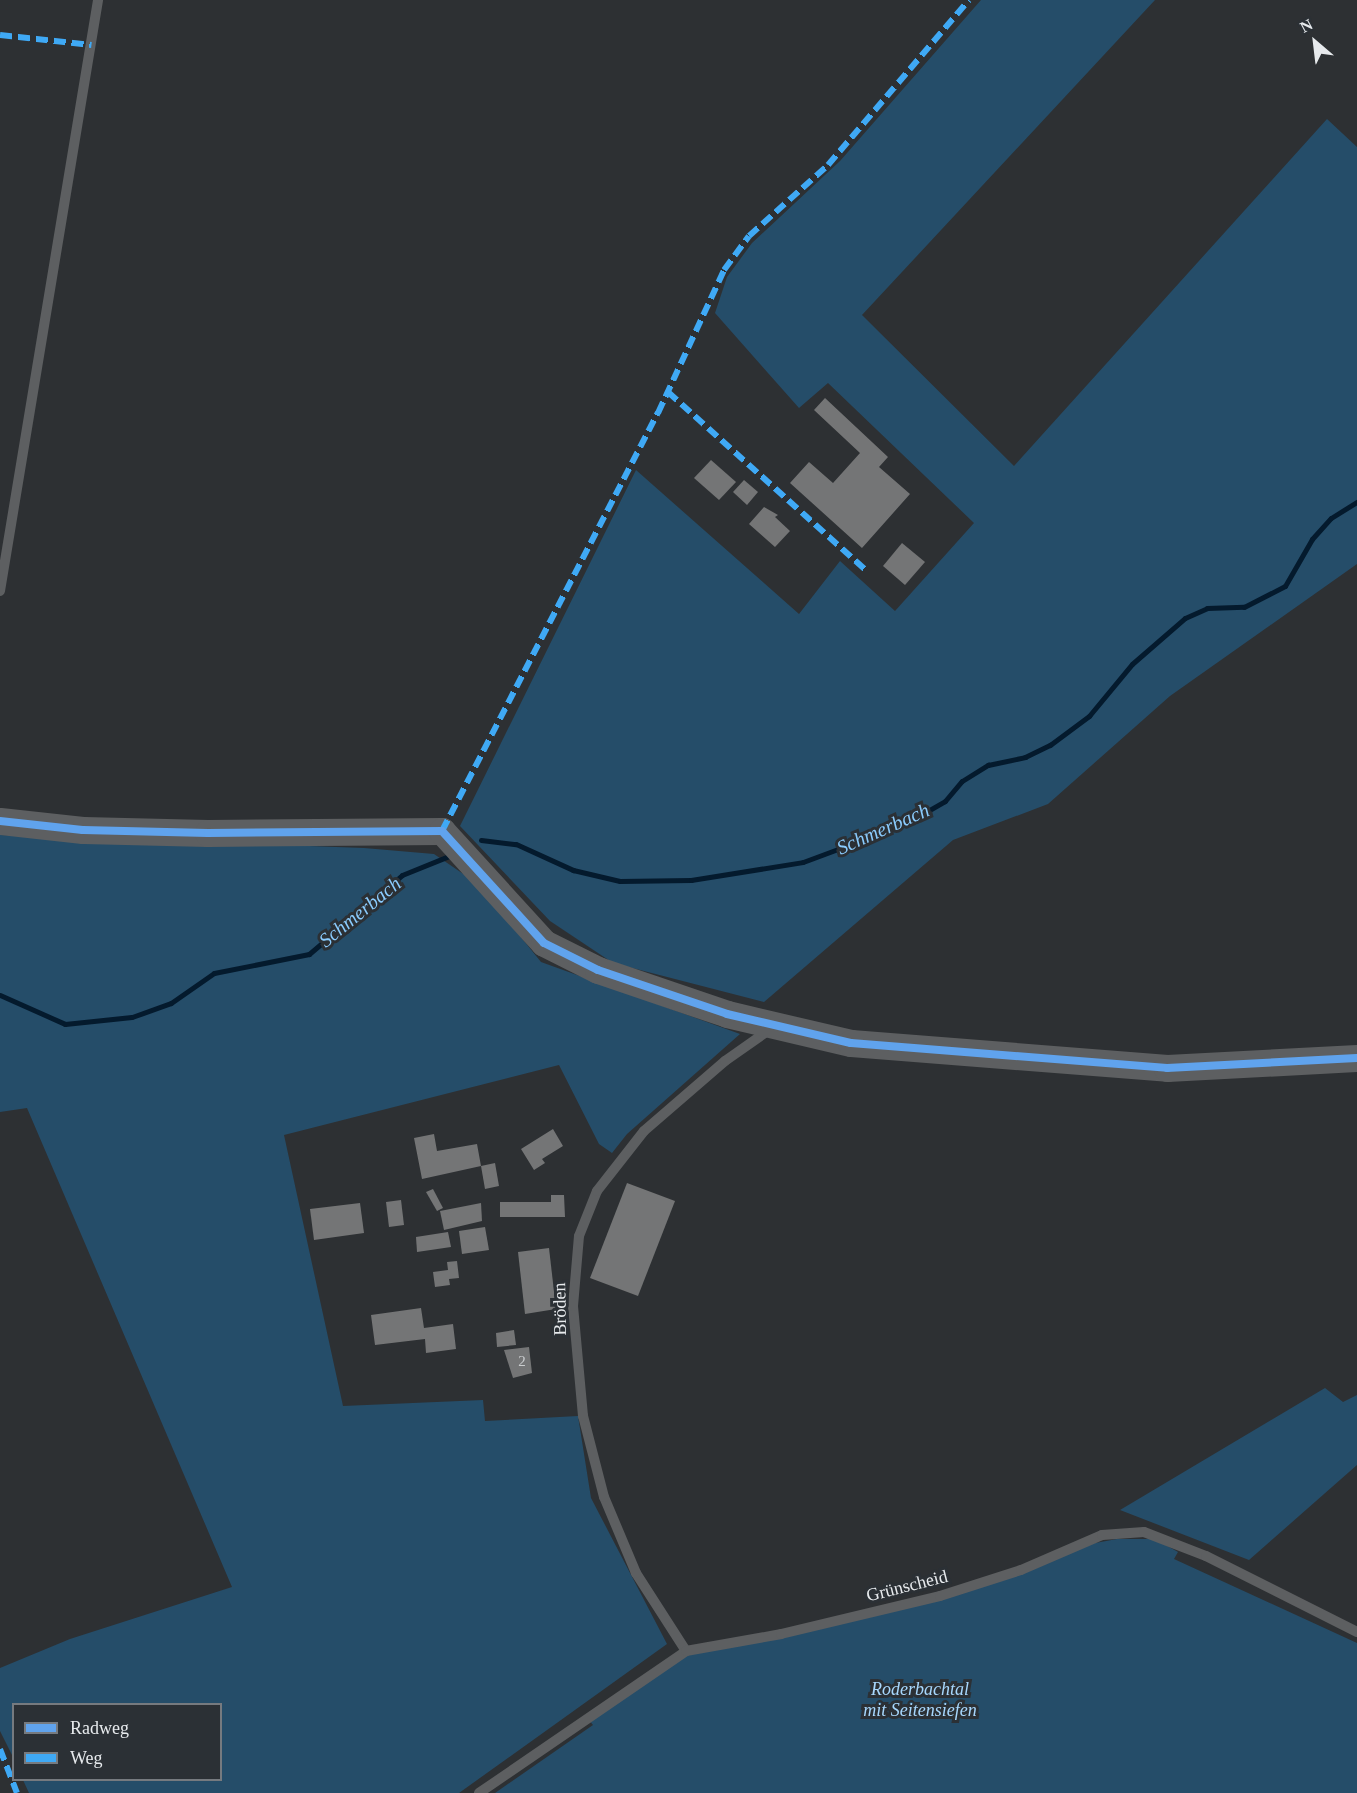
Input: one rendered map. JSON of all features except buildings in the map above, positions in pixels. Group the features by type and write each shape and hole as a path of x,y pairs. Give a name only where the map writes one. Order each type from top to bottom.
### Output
{"street":[{"path":"0,821 83,830 185,833 442,831 544,943 598,970 727,1014 851,1043 1167,1068 1357,1058"}],"lane":[{"path":"0,591 98,0"},
{"name":"Bröden","path":"686,1651 636,1573 604,1497 584,1416 579,1372 573,1306 579,1236 597,1191 644,1131 725,1061 776,1026"},
{"name":"Grünscheid","path":"479,1793 686,1651 781,1634 940,1596 1021,1570 1102,1535 1144,1532 1206,1556 1357,1632"}],"green space":[{"path":"981,0 1155,0 862,315 1014,466 1327,119 1357,147 1357,564 1170,696 1048,804 953,840 764,1002 613,963 550,921 460,826 636,470 799,614 840,561 895,611 974,523 828,383 799,408 715,313 727,277 752,243 840,161"},
{"path":"0,835 364,848 434,854 478,884 541,962 740,1034 627,1134 612,1153 599,1144 559,1065 284,1135 343,1406 483,1400 485,1421 578,1416 591,1498 667,1644 459,1793 29,1793 23,1781 222,1781 222,1703 12,1703 12,1755 0,1731 0,1668 70,1639 232,1587 27,1108 0,1112"},
{"path":"1325,1388 1343,1402 1357,1395 1357,1465 1249,1560 1120,1510"},
{"name":"Roderbachtal mit Seitensiefen","path":"1117,1539 1155,1539 1178,1552 1174,1559 1357,1643 1357,1793 495,1793 593,1725 588,1719 683,1655 897,1610 1079,1546"}],"waterway":[{"name":"Schmerbach","path":"481,840 516,844 573,870 620,881 691,880 803,862 905,824 945,801 962,781 988,765 1025,757 1050,745 1089,716 1132,664 1185,618 1207,608 1244,607 1285,586 1312,539 1331,518 1357,502"},
{"name":"Schmerbach","path":"0,995 65,1024 132,1017 171,1003 214,973 309,954 402,875 449,856"}],"marked path":[{"path":"442,831 658,413 724,270 749,236 828,165 969,0"},
{"path":"0,35 91,45"},
{"path":"668,392 866,570"},
{"path":"0,1749 12,1780"},
{"path":"12,1781 17,1793"}],"cycle path":[{"path":"0,821 83,830 208,833 442,831 544,943 598,970 727,1014 851,1043 1167,1068 1357,1058"}]}
